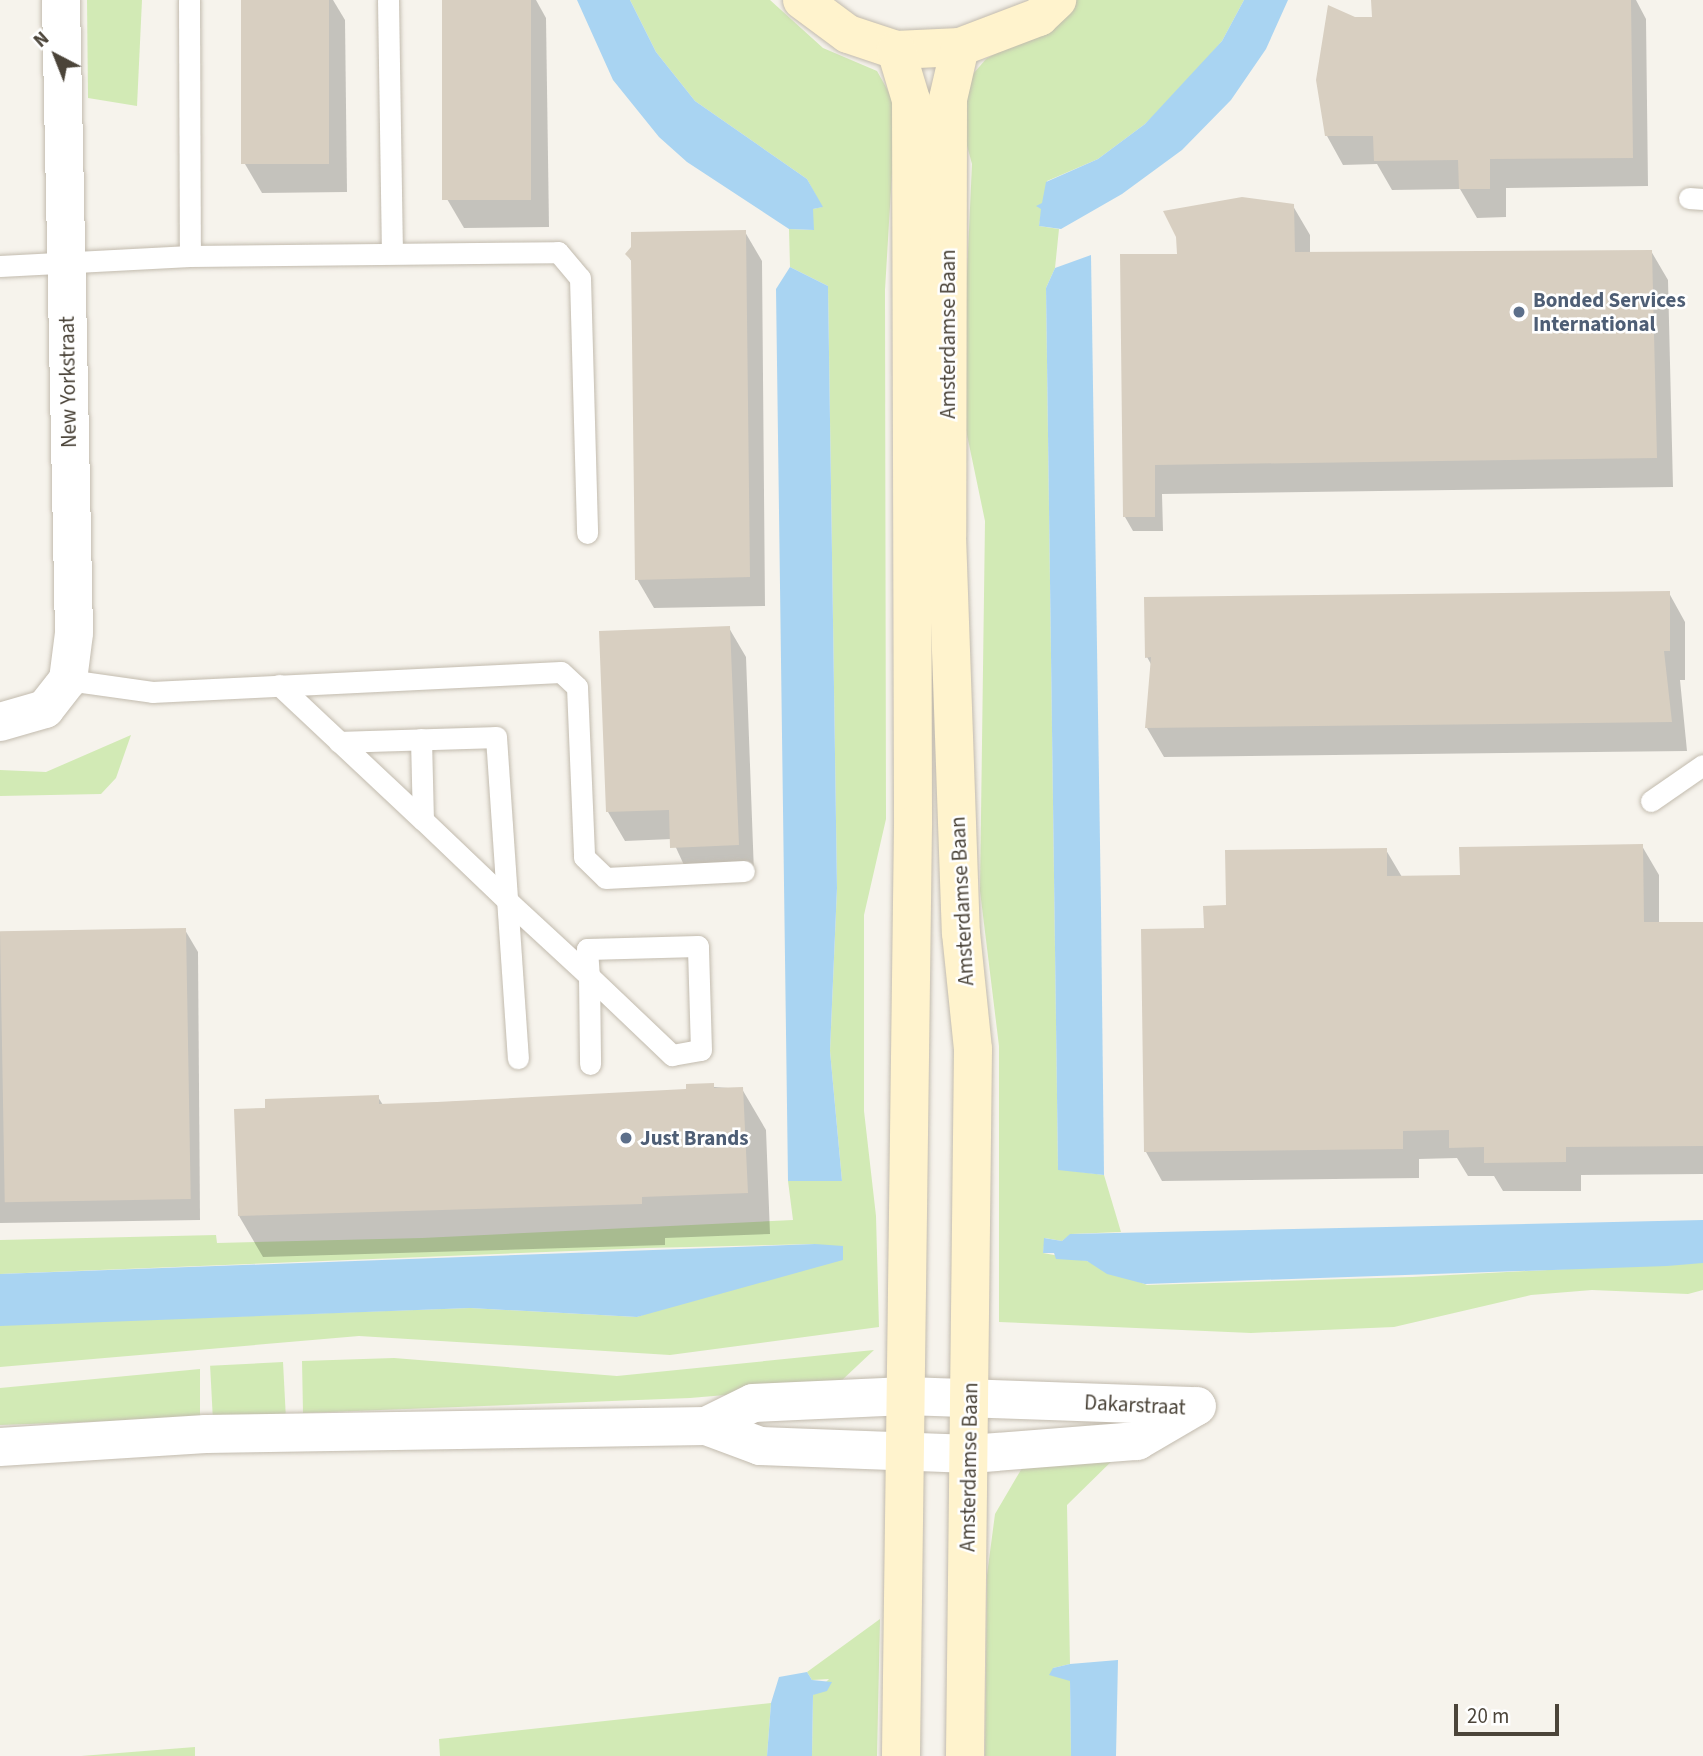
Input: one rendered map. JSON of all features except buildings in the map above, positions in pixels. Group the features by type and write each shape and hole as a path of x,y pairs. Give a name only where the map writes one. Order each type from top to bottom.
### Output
{"main road":[{"path":"802,0 848,34 896,50 960,47 1039,17 1057,0"},
{"name":"Amsterdamse Baan","path":"960,47 948,99 947,536 961,933 973,1049 972,1399 965,1756"},
{"name":"Amsterdamse Baan","path":"896,50 911,100 913,825 901,1756"}],"street":[{"name":"New Yorkstraat","path":"61,0 74,633 68,680"},
{"path":"0,722 45,709 68,680"},
{"path":"706,1426 753,1403 906,1395 972,1399"},
{"name":"Dakarstraat","path":"971,1454 1137,1441 1196,1406 972,1399"},
{"path":"0,1447 206,1434 706,1426 760,1446 971,1454"}],"lane":[{"path":"188,0 190,256"},
{"path":"388,0 392,253"},
{"path":"0,266 190,256 558,252 580,278 587,533"},
{"path":"68,680 152,692 561,672 577,687 584,857 606,878 744,871"},
{"path":"279,685 589,976 672,1055 701,1050 698,946 587,949 589,976 590,1064"},
{"path":"339,742 496,737 510,903 518,1058"},
{"path":"421,739 423,820"},
{"path":"1651,800 1703,765"}],"green space":[{"path":"87,0 142,0 137,106 88,98"},
{"path":"630,0 770,0 823,48 877,71 896,105 885,290 886,819 864,915 864,1111 876,1216 879,1327 670,1355 359,1336 0,1367 0,1325 470,1308 637,1317 825,1248 815,1244 647,1248 0,1274 0,1240 216,1235 217,1243 422,1238 793,1220 788,1181 842,1181 830,1051 837,888 828,286 790,267 789,229 813,230 813,209 822,207 807,179 695,101 656,52"},
{"path":"1068,0 1244,0 1222,41 1177,93 1145,124 1098,159 1047,181 1039,226 1059,229 1055,268 1046,288 1058,1169 1104,1175 1121,1232 1071,1234 1062,1241 1045,1238 1043,1253 1087,1261 1147,1285 1412,1277 1703,1262 1703,1290 1688,1294 1592,1290 1531,1295 1394,1327 1251,1333 999,1322 999,1046 980,891 985,521 961,406 972,164 959,116 967,81 986,59 1014,43"},
{"path":"131,735 116,778 101,794 0,796 0,770 46,772"},
{"path":"874,1350 840,1382 807,1388 690,1398 303,1413 302,1361 394,1358 617,1376"},
{"path":"283,1362 286,1414 213,1418 210,1366"},
{"path":"200,1369 200,1418 0,1425 0,1388"},
{"path":"1122,1451 1067,1505 1070,1664 1053,1668 1070,1680 1071,1756 985,1756 987,1575 995,1514 1022,1468"},
{"path":"880,1619 877,1756 812,1756 813,1695 829,1679 812,1680 807,1672"},
{"path":"771,1703 767,1756 440,1756 439,1739"},
{"path":"195,1747 195,1756 81,1756"}],"water":[{"path":"577,0 630,0 656,52 695,101 807,179 823,207 813,209 814,230 789,229 687,162 659,137 613,80"},
{"path":"1244,0 1288,0 1266,49 1231,100 1182,150 1122,194 1061,229 1039,226 1041,209 1036,206 1042,203 1046,182 1098,159 1145,124 1222,41"},
{"path":"1091,255 1104,1175 1058,1170 1046,288 1055,268"},
{"path":"790,267 828,286 837,888 830,1051 842,1181 788,1181 776,289"},
{"path":"1703,1220 1703,1263 1667,1266 1145,1284 1107,1274 1087,1261 1056,1259 1054,1253 1043,1253 1044,1238 1062,1241 1070,1234"},
{"path":"815,1244 843,1246 843,1260 637,1317 470,1308 0,1326 0,1274"},
{"path":"1118,1660 1116,1756 1071,1756 1070,1681 1049,1675 1053,1668 1070,1664"},
{"path":"807,1672 812,1680 832,1682 827,1691 813,1695 812,1756 767,1756 771,1703 779,1677"}],"place":[{"name":"Bonded Services International","path":"1519,312"},
{"name":"Just Brands","path":"626,1138"}]}
